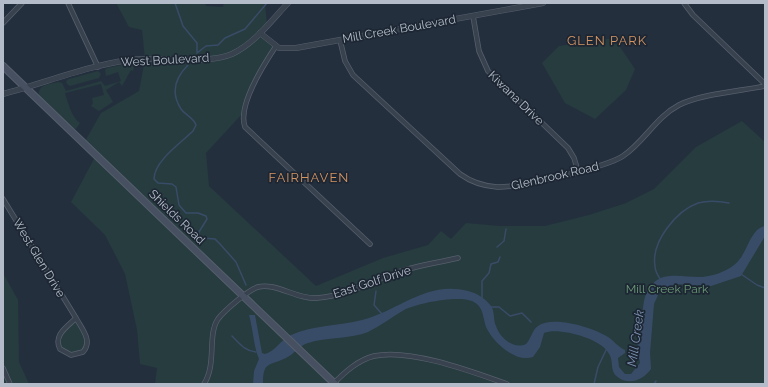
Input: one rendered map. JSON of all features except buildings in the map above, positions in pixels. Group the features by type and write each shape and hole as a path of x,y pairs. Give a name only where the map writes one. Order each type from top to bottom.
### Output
{"main road":[{"name":"Shields Road","path":"3,66 334,384"}],"street":[{"path":"3,23 22,3"},
{"path":"68,3 98,67"},
{"name":"West Boulevard","path":"3,94 98,67 139,59 208,59 225,56 245,46 260,33 288,3"},
{"name":"Mill Creek Boulevard","path":"276,46 279,48 296,48 473,16 510,6 542,3"},
{"path":"684,3 701,23 765,85"},
{"name":"Kiwana Drive","path":"473,16 479,52 488,71 568,148 574,158 578,171"},
{"path":"260,33 276,46 247,99 243,113 245,127 370,244"},
{"name":"Glenbrook Road","path":"340,40 345,61 351,73 465,178 484,185 505,187 607,164 621,158 663,116 681,105 695,100 765,85"},
{"name":"West Glen Drive","path":"3,199 76,318 88,342 83,352 71,355 64,353 60,349 58,338 76,318"},
{"name":"East Golf Drive","path":"204,384 209,374 212,362 215,324 222,315 243,297 258,287 266,286 297,295 318,298 352,291 398,272 458,258"},
{"path":"334,384 360,361 373,356 386,354 402,355 436,362 507,384"},
{"path":"3,368 10,384"}],"green space":[{"name":"Mill Creek Park","path":"116,3 205,3 206,6 223,7 224,3 265,3 267,25 260,33 276,46 247,99 243,113 206,153 209,186 316,286 383,258 428,245 441,231 451,239 466,223 500,226 545,226 589,215 626,203 654,189 696,147 742,121 765,142 765,384 155,384 157,368 140,364 137,330 125,274 105,235 71,202 96,155 84,143 101,113 139,91 145,59 142,30 129,27"},
{"path":"614,38 635,69 626,90 595,119 565,103 542,63 559,46"},
{"path":"131,63 134,65 133,71 131,70 122,86 119,82 106,90 113,102 99,111 91,106 93,103 92,98 104,95 101,84 65,93 73,114 80,123 76,129 72,128 39,96 40,89 42,87 59,82 62,83 66,91 101,81 105,86 121,81 118,72 106,76 105,70 107,68"},
{"path":"98,71 101,74 99,78 70,86 67,84 66,81 69,79"},
{"path":"3,273 18,300 19,362 29,384 3,384"},
{"path":"76,318 88,342 79,354 65,353 58,342 58,338"}],"water":[{"path":"765,226 765,236 741,276 711,286 675,284 659,293 654,304 650,353 651,369 640,379 628,381 619,378 613,371 610,356 602,346 587,338 558,331 544,333 540,347 533,357 520,357 500,346 490,334 485,325 481,310 476,303 466,299 448,299 410,307 368,332 308,343 286,358 268,365 264,371 263,384 253,384 254,371 259,359 249,315 255,315 262,353 265,354 269,353 287,337 299,332 317,327 362,320 375,316 426,293 453,289 471,292 487,301 494,313 495,324 498,330 504,339 512,344 526,344 538,326 553,322 573,324 602,333 625,350 625,353 618,358 619,367 625,374 631,374 640,363 637,353 637,346 642,324 644,301 649,288 661,278 668,276 704,277 718,274 727,270 739,261 755,232"}],"waterway":[{"path":"175,3 183,26 197,43 197,52"},
{"path":"197,53 206,46 218,45 225,38 245,29 267,3"},
{"path":"188,65 177,80 175,91 181,109 193,120 196,125 193,131 163,159 155,172 154,179 158,183 172,184 176,187 179,205 186,213 198,213 206,216 207,219 199,232 199,236 202,238 215,239 220,244 236,262 246,285"},
{"path":"661,280 655,266 657,247 667,228 674,220 681,213 698,203 706,201 729,203"},
{"path":"497,247 504,241 506,229"},
{"path":"482,298 482,281 489,273 491,264 498,262 500,257"},
{"path":"741,274 757,285 765,288"},
{"path":"376,291 374,305 382,314"},
{"path":"491,307 499,307 510,316 522,313 531,322"},
{"path":"232,336 246,349 256,352"},
{"path":"594,384 598,367 607,348"}],"district":[{"name":"GLEN PARK","path":"607,40"},
{"name":"FAIRHAVEN","path":"309,177"}],"water label":[{"name":"Mill Creek","path":"635,338"}]}
